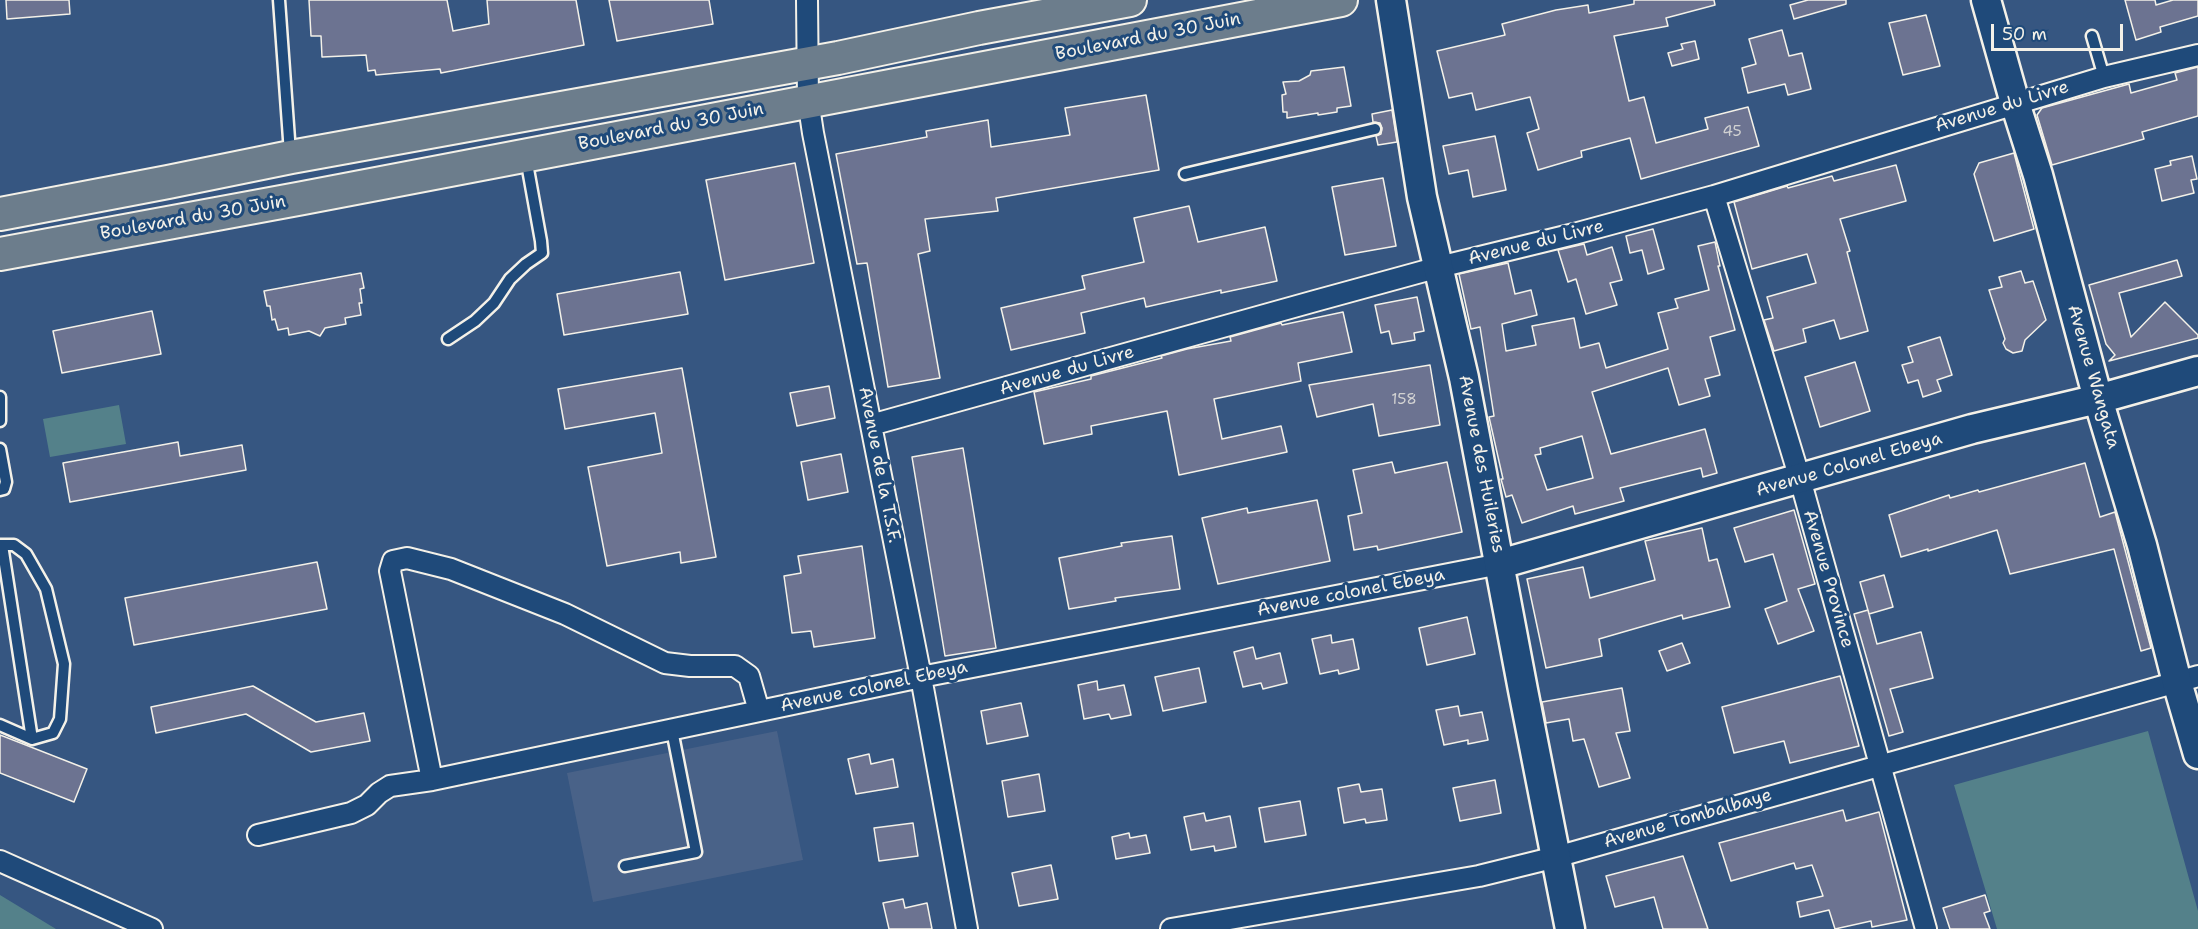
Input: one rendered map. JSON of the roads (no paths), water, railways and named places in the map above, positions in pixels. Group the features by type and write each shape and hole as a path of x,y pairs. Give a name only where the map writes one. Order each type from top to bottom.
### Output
{"main road":[{"name":"Boulevard du 30 Juin","path":"0,213 291,157 807,63 1130,0"},
{"name":"Boulevard du 30 Juin","path":"0,254 1341,0"}],"street":[{"name":"Avenue de la T.S.F.","path":"807,0 808,100 921,677 967,929"},
{"name":"Avenue des Huileries","path":"1391,0 1403,123 1464,378 1570,929"},
{"name":"Avenue Wangata","path":"1986,0 2038,175 2098,399 2142,545 2187,679 2198,754"},
{"name":"Avenue du Livre","path":"871,425 1439,267 1714,196 2103,77 2198,55"},
{"name":"Avenue Province","path":"1714,196 1800,479 1926,929"},
{"name":"Avenue Colonel Ebeya","path":"1500,564 1972,429 2098,399 2198,371"},
{"path":"432,780 390,571 393,561 407,558 452,569 565,614 665,663 690,666 735,666 749,676 759,711"},
{"name":"Avenue colonel Ebeya","path":"258,835 351,813 367,805 390,786 432,780 921,677 1500,564"},
{"name":"Avenue Tombalbaye","path":"1171,929 1479,876 1556,857 2187,679"},
{"path":"0,861 152,929"}],"lane":[{"path":"279,0 291,157"},
{"path":"2092,36 2103,77"},
{"path":"1185,174 1375,129"},
{"path":"448,339 475,321 494,303 510,279 542,253 525,155"},
{"path":"0,397 0,422"},
{"path":"0,450 6,482 4,489 0,490"},
{"path":"0,725 32,739 53,733 60,719 64,664 46,589 26,554 14,545 1,545 32,739"},
{"path":"625,866 696,852 672,730"}]}
